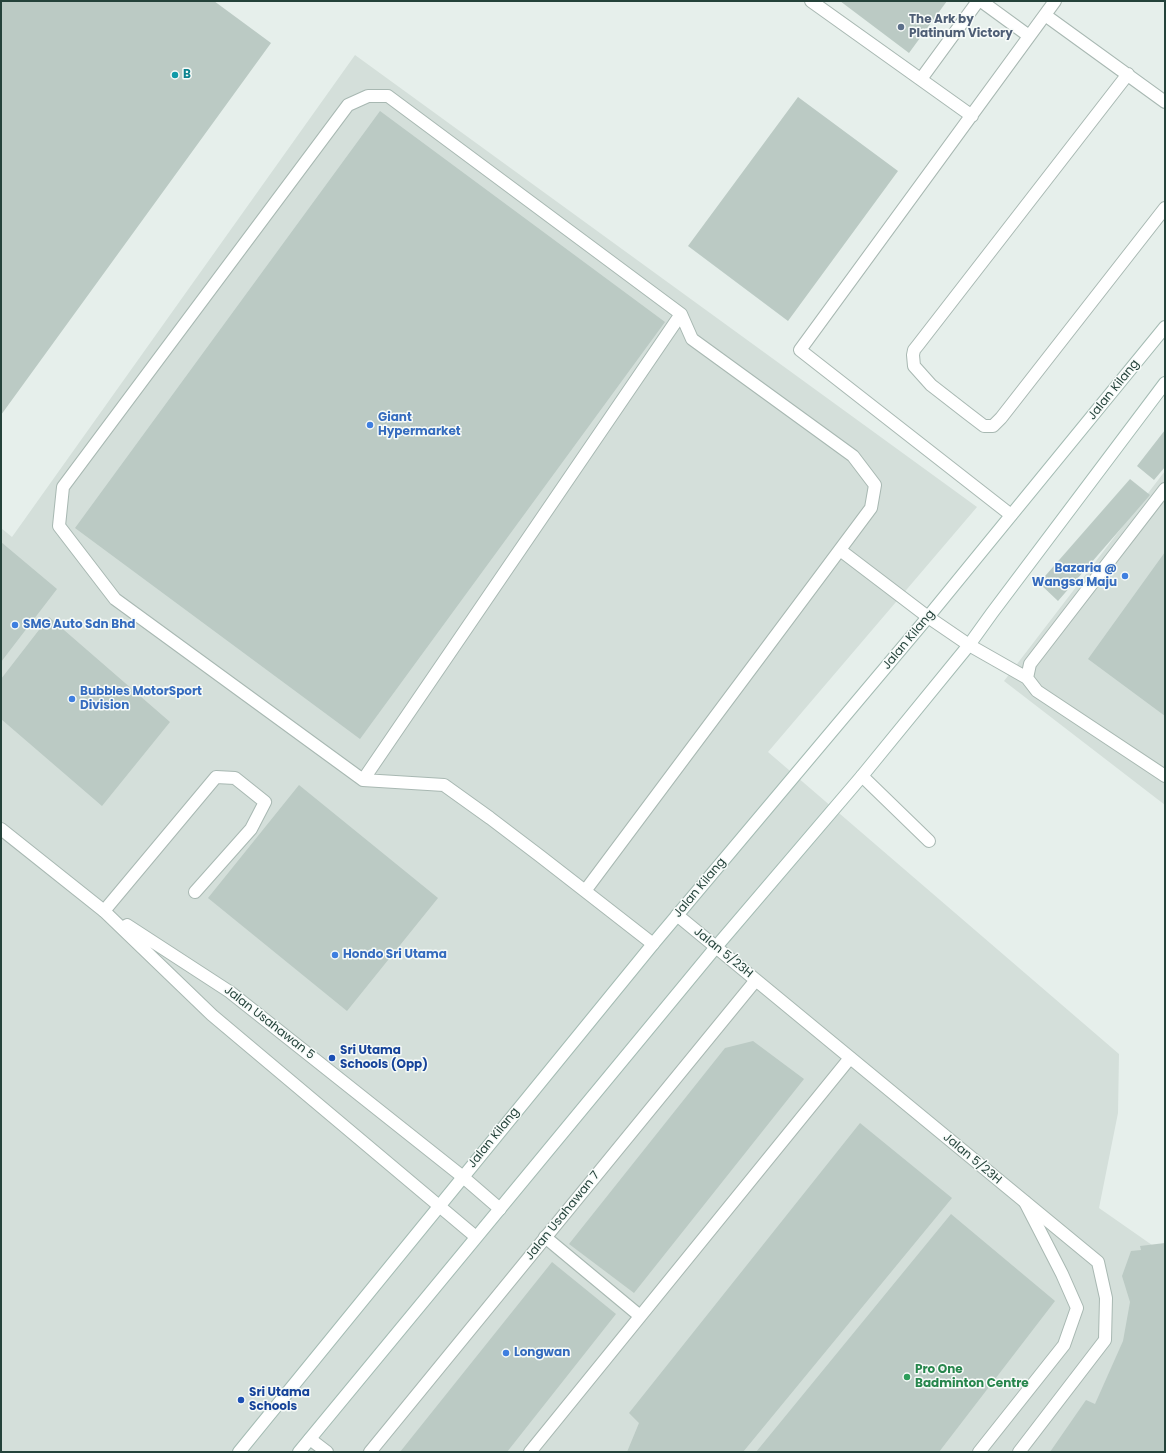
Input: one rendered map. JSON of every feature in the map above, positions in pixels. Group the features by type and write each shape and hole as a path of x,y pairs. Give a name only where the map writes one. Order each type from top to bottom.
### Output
{"main road":[{"path":"811,1 972,116"},
{"path":"920,79 980,1 1029,36"},
{"path":"1011,515 800,350 1055,1"},
{"path":"1045,14 1165,102"},
{"path":"1128,74 918,344 913,355 914,366 931,385 984,426 993,426 1001,418 1165,208"},
{"path":"585,891 872,508 875,485 853,456 692,339 681,314 388,96 368,96 348,105 63,487 59,526 115,599 363,780 444,786 490,818 653,944"},
{"path":"363,780 681,314"},
{"name":"Jalan Kilang","path":"239,1452 653,944 928,617 1165,327"},
{"path":"299,1452 716,947 862,776 969,645 1165,383"},
{"path":"1026,678 1030,664 1165,489"},
{"path":"840,550 928,617 969,645 1026,678 1037,691 1165,776"},
{"path":"862,776 929,841"},
{"path":"104,911 216,777 235,778 265,802 251,829 195,892"},
{"name":"Jalan Usahawan 5","path":"1,829 104,911 212,1016 440,1205 476,1237"},
{"name":"Jalan Usahawan 5","path":"104,911 230,992 463,1177 500,1209"},
{"name":"Jalan 5/23H","path":"677,915 1098,1262 1106,1298 1105,1340 1019,1452"},
{"name":"Jalan Usahawan 7","path":"370,1452 756,980"},
{"path":"530,1452 850,1058"},
{"path":"979,1452 1064,1345 1077,1308 1062,1274 1025,1202"},
{"path":"545,1237 640,1316"},
{"path":"310,1439 327,1452"}],"shaded area":[{"path":"355,55 977,507 768,752 1119,1054 1118,1113 1099,1208 1152,1245 1165,1452 1,1452 1,528 12,537"},
{"name":"Bazaria @ Wangsa Maju","path":"1165,471 1165,805 1004,681"}],"building":[{"path":"1,1 214,1 271,43 1,415"},
{"name":"The Ark by Platinum Victory","path":"840,1 947,1 909,53"},
{"path":"798,97 898,171 788,321 688,246"},
{"name":"Giant Hypermarket","path":"380,111 665,322 360,739 75,528"},
{"path":"1165,430 1165,467 1154,480 1137,466"},
{"path":"1130,479 1150,495 1058,601 1039,583"},
{"name":"SMG Auto Sdn Bhd","path":"1,542 57,589 1,662"},
{"path":"1165,552 1165,716 1088,659"},
{"name":"Bubbles MotorSport Division","path":"49,617 170,722 102,806 1,719 1,679"},
{"name":"Hondo Sri Utama","path":"299,785 438,898 347,1011 208,898"},
{"path":"753,1041 804,1079 634,1293 569,1244 725,1048"},
{"path":"860,1123 952,1198 743,1452 627,1452 639,1423 629,1413"},
{"name":"Pro One Badminton Centre","path":"951,1214 1055,1301 939,1452 756,1452"},
{"path":"1165,1243 1165,1452 1050,1452 1086,1400 1095,1404 1123,1341 1130,1302 1122,1276 1131,1251 1141,1250 1140,1246"},
{"path":"552,1262 616,1314 507,1452 400,1452"}],"place":[{"name":"The Ark by Platinum Victory","path":"901,27"},
{"name":"B","path":"175,75"},
{"name":"Giant Hypermarket","path":"370,425"},
{"name":"Bazaria @ Wangsa Maju","path":"1125,576"},
{"name":"SMG Auto Sdn Bhd","path":"15,625"},
{"name":"Bubbles MotorSport Division","path":"72,699"},
{"name":"Hondo Sri Utama","path":"335,955"},
{"name":"Sri Utama Schools (Opp)","path":"332,1058"},
{"name":"Longwan","path":"506,1353"},
{"name":"Pro One Badminton Centre","path":"907,1377"},
{"name":"Sri Utama Schools","path":"241,1400"}]}
